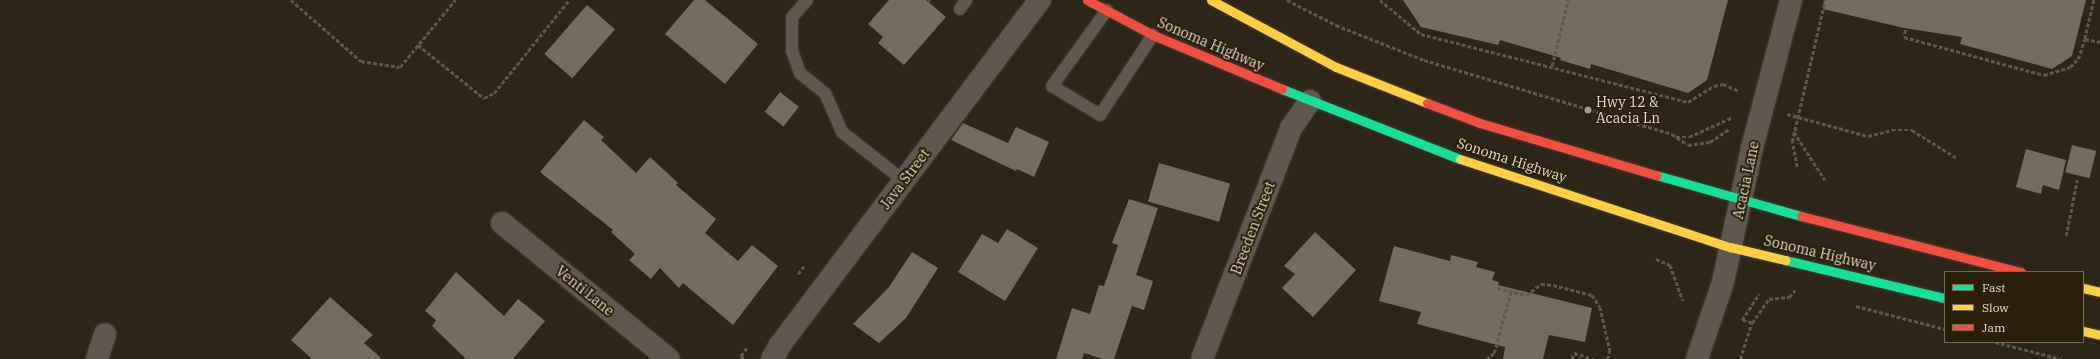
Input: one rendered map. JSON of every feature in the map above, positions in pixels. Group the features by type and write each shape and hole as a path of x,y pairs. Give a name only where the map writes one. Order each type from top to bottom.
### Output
{"main road":[{"name":"Sonoma Highway","path":"1087,0 1153,35 1310,101 1461,159 1730,247 1944,298"},
{"name":"Sonoma Highway","path":"1211,0 1336,66 1480,123 1742,201 2017,271"},
{"path":"2084,288 2100,292"},
{"path":"2084,331 2100,335"}],"street":[{"name":"Java Street","path":"772,359 780,345 1040,0"},
{"name":"Acacia Lane","path":"1697,359 1723,282 1742,201 1752,148 1791,0"},
{"name":"Breeden Street","path":"1202,359 1291,128 1310,101"},
{"name":"Venti Lane","path":"502,223 669,359"},
{"path":"97,359 105,334"}],"lane":[{"path":"807,0 792,17 792,51 800,73 825,93 842,132 904,181"},
{"path":"1107,10 1052,86 1100,115 1153,35"}],"path":[{"path":"291,0 362,61 400,67 455,0"},
{"path":"418,45 484,98 494,93 570,0"},
{"path":"1287,0 1336,25 1424,60 1676,137 1689,138 1735,116"},
{"path":"1380,0 1421,34 1552,66 1688,102 1714,86 1723,84 1797,118 1868,136 1892,130 1912,130 1957,158"},
{"path":"1552,66 1568,0"},
{"path":"1797,167 1792,142 1825,0"},
{"path":"1906,30 1904,37 2044,75 2070,68 2078,59 2085,39 2094,0"},
{"path":"2085,39 2100,42"},
{"path":"1794,132 1825,180"},
{"path":"1676,137 1688,145 1701,145 1718,138"},
{"path":"2066,236 2077,180"},
{"path":"1656,260 1670,265 1683,301"},
{"path":"1497,288 1526,295 1541,284 1553,285 1592,295 1597,299 1600,307 1601,319 1610,350 1608,359"},
{"path":"1740,359 1752,323 1769,300 1789,297 1795,290 1803,292"},
{"path":"1486,359 1494,353 1511,291"},
{"path":"1752,323 1742,320 1759,294"},
{"path":"1848,304 1944,329"},
{"path":"1999,343 2061,359"},
{"path":"1572,359 1574,353 1594,359"}],"building":[{"path":"694,0 705,0 758,44 725,84 665,34"},
{"path":"889,0 926,0 946,17 904,65 878,43 883,37 868,24"},
{"path":"1403,0 1728,0 1707,80 1688,93 1591,64 1590,69 1560,60 1561,58 1500,40 1498,45 1421,27"},
{"path":"1824,0 2086,0 2072,56 2052,69 1960,44 1962,37 1904,28 1823,9"},
{"path":"587,5 615,29 572,78 544,54"},
{"path":"780,92 799,107 784,126 765,112"},
{"path":"584,120 604,137 601,140 636,173 650,157 678,183 676,185 716,219 705,233 738,261 752,245 778,266 733,325 683,283 679,288 660,268 651,279 629,260 635,254 611,232 613,230 540,172"},
{"path":"963,123 1008,143 1016,127 1049,142 1034,177 1017,169 1016,171 951,140"},
{"path":"2072,145 2096,151 2089,178 2065,172"},
{"path":"2026,149 2066,160 2059,190 2043,185 2041,194 2016,187"},
{"path":"1159,163 1230,183 1219,222 1148,201"},
{"path":"1129,199 1158,208 1136,275 1153,281 1144,310 1132,306 1114,359 1103,359 1084,353 1082,359 1056,359 1072,308 1090,314 1099,285 1104,286 1118,245 1112,243"},
{"path":"1007,229 1038,248 1005,301 958,272 982,234 998,243"},
{"path":"1315,232 1356,270 1313,317 1282,288 1295,274 1284,266"},
{"path":"1394,246 1450,261 1451,255 1478,262 1476,267 1495,272 1492,280 1499,282 1498,285 1592,308 1585,342 1549,335 1543,359 1503,359 1505,347 1417,324 1421,312 1379,301"},
{"path":"912,252 938,268 906,318 879,343 853,324 889,287"},
{"path":"456,272 504,316 518,299 545,321 513,359 466,359 432,326 436,320 425,311"},
{"path":"330,297 373,335 364,343 382,359 312,359 291,340"}],"traffic: fast":[{"path":"1282,89 1460,159"},
{"path":"1656,175 1801,216"},
{"path":"1785,260 1944,298"}],"traffic: slow":[{"path":"1211,0 1336,67 1427,103"},
{"path":"1460,159 1730,247 1785,260"},
{"path":"2084,288 2100,292"},
{"path":"2084,331 2100,335"}],"traffic: jam":[{"path":"1087,0 1153,35 1282,89"},
{"path":"1427,103 1480,123 1656,175"},
{"path":"1801,216 2017,271"}],"place":[{"name":"Hwy 12 & Acacia Ln","path":"1588,110"}]}
